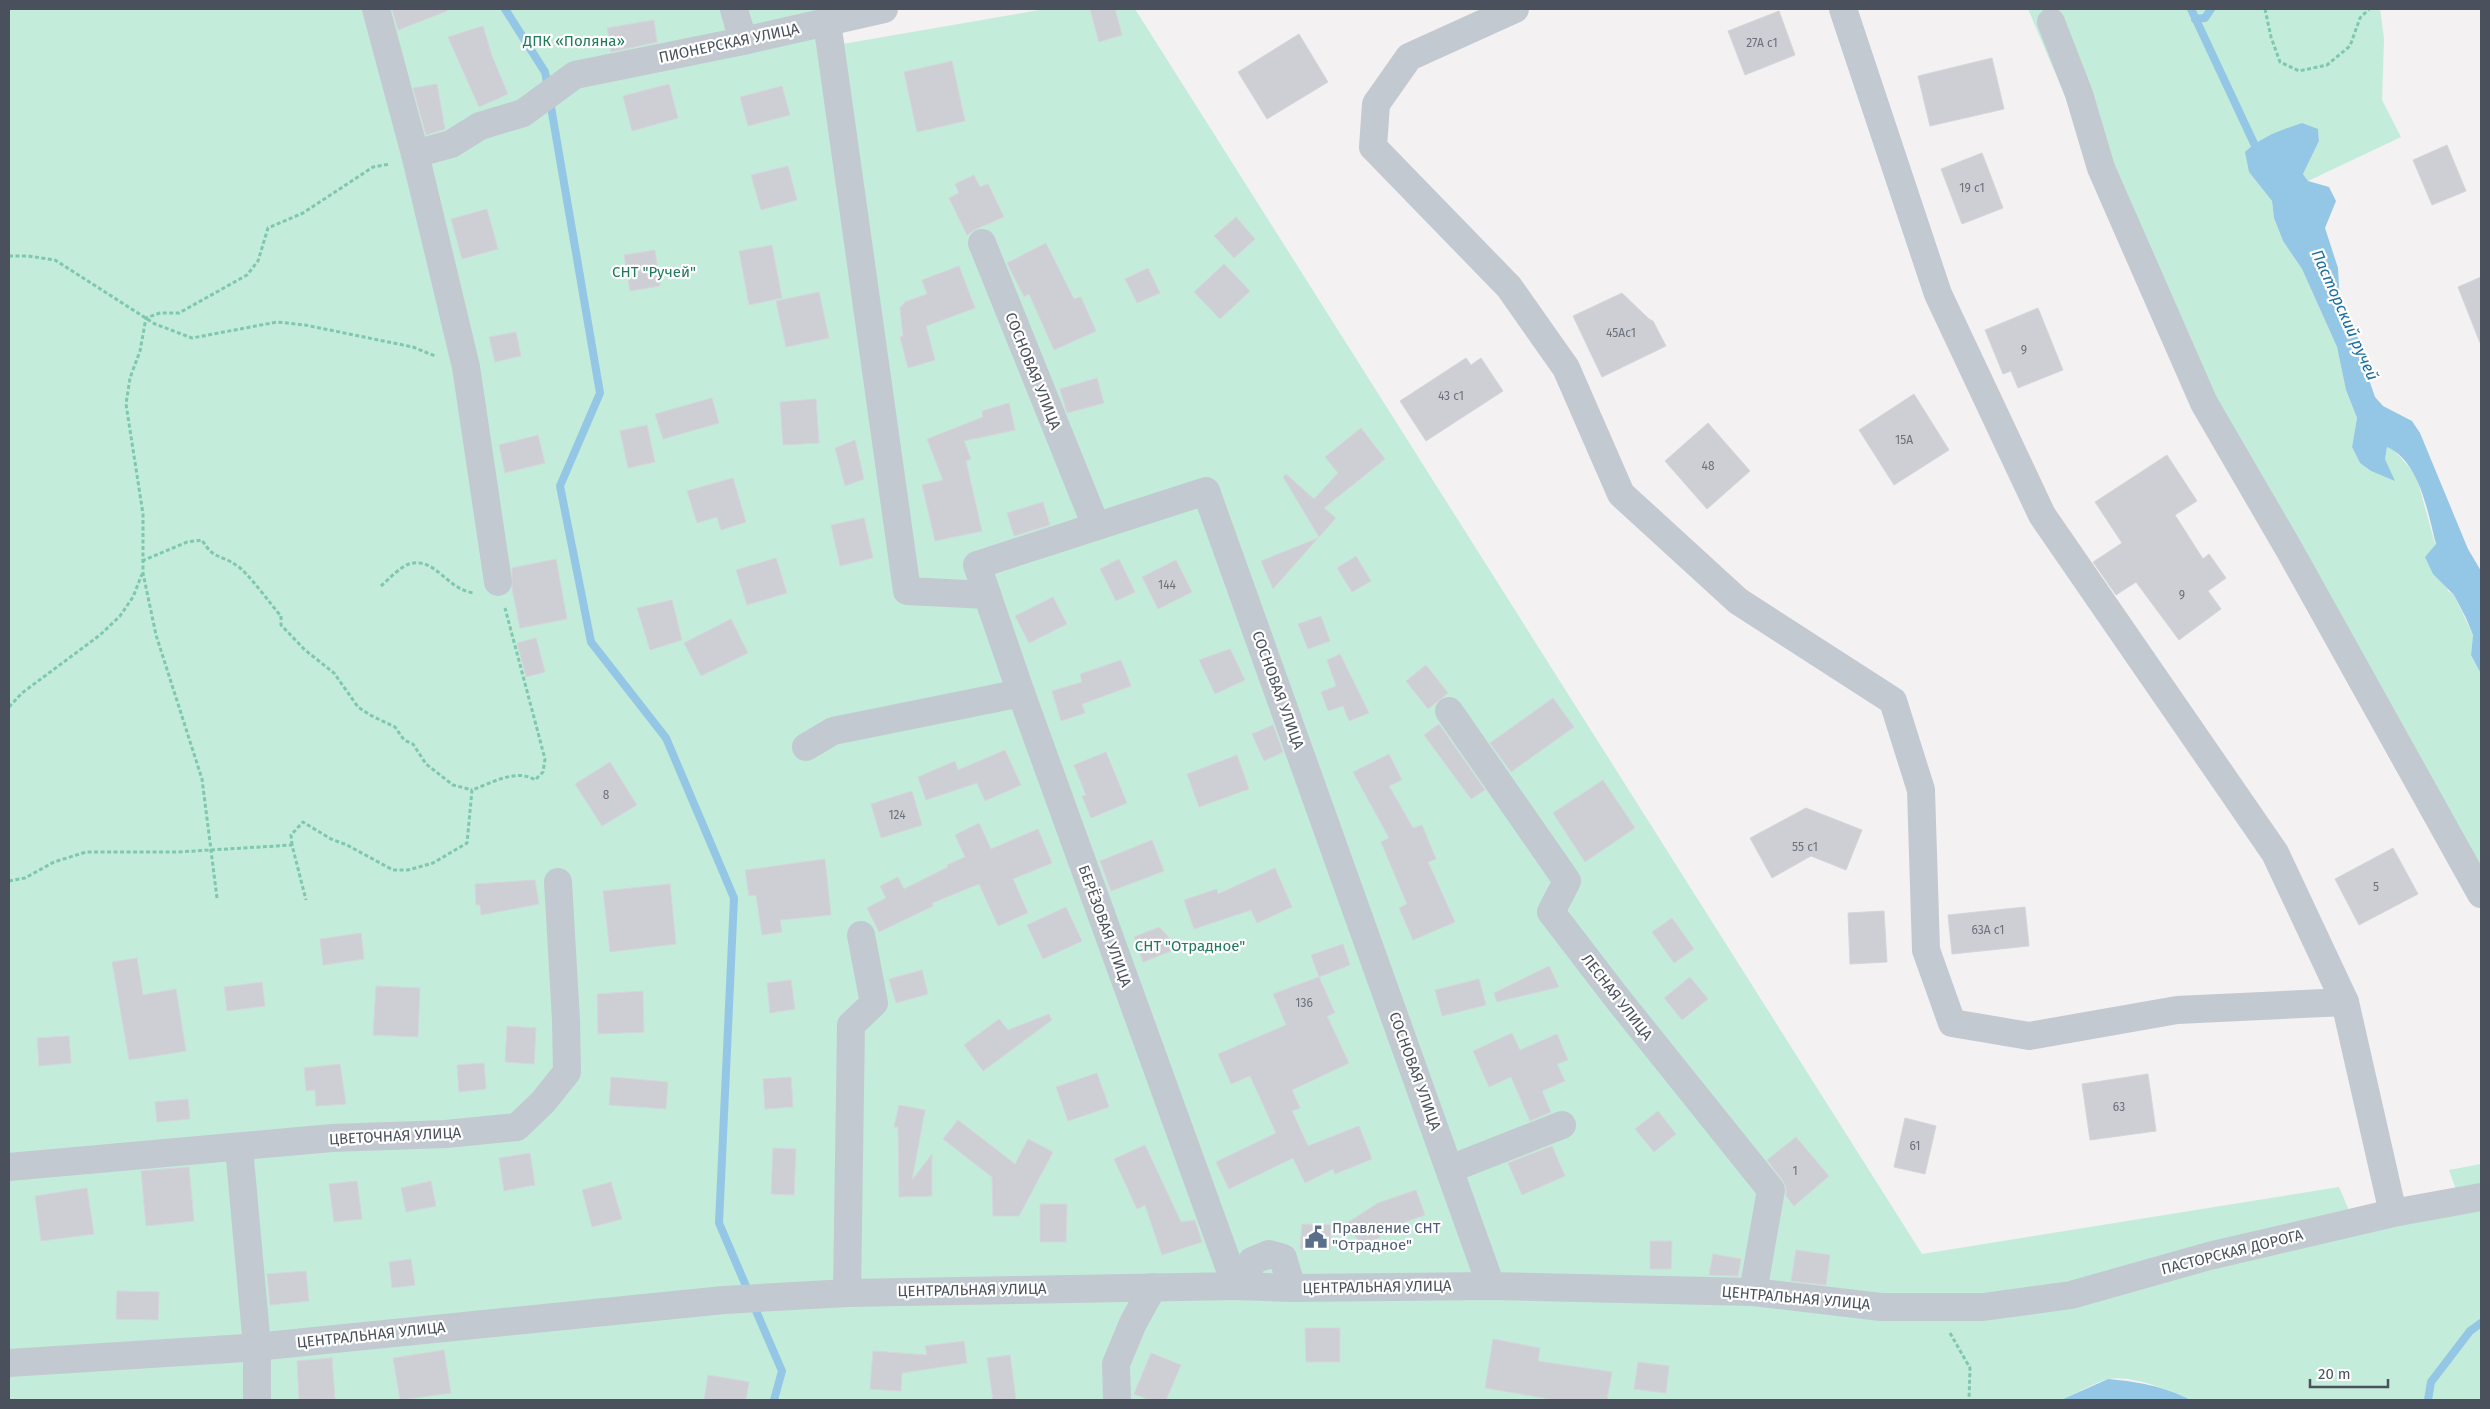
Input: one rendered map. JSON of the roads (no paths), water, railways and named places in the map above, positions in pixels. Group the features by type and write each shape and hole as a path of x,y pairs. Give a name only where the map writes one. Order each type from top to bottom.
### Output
{"street":[{"path":"376,9 415,154 466,367 499,586"},
{"path":"734,9 743,41"},
{"name":"ПИОНЕРСКАЯ УЛИЦА","path":"415,154 451,144 480,126 523,113 570,79 884,9"},
{"path":"1515,9 1408,57 1376,104 1373,147 1509,287 1566,368 1621,494 1738,601 1893,701 1920,790 1926,950 1952,1023 2029,1036 2177,1010 2345,1002"},
{"path":"1842,9 1938,294 2042,514 2275,853 2345,1002 2393,1213"},
{"path":"827,22 908,590 987,595"},
{"path":"2050,22 2079,94 2101,168 2204,402 2300,568 2481,894"},
{"name":"СОСНОВАЯ УЛИЦА","path":"982,243 1096,526 1206,490 1491,1286"},
{"name":"БЕРЁЗОВАЯ УЛИЦА","path":"1096,526 976,565 1240,1286"},
{"path":"806,747 833,731 1021,692"},
{"name":"ЛЕСНАЯ УЛИЦА","path":"1449,711 1567,881 1551,912 1617,998 1771,1190 1753,1292"},
{"name":"ЦВЕТОЧНАЯ УЛИЦА","path":"9,1167 239,1148 332,1138 446,1134 517,1128 543,1102 567,1072 558,882"},
{"path":"847,1293 852,1024 874,1003 861,934"},
{"path":"1450,1169 1562,1125"},
{"path":"239,1148 258,1346 257,1400"},
{"name":"ПАСТОРСКАЯ ДОРОГА","path":"1984,1307 2071,1295 2209,1256 2393,1213 2481,1198"},
{"name":"ЦЕНТРАЛЬНАЯ УЛИЦА","path":"9,1364 258,1346 733,1300 847,1293 1240,1286 1252,1261 1270,1254 1284,1258 1292,1288 1491,1286 1753,1292 1881,1307 1984,1307"},
{"path":"1118,1400 1116,1364 1133,1323 1153,1287"}],"water":[{"path":"2302,123 2318,129 2319,141 2303,174 2308,181 2329,187 2336,201 2325,228 2338,268 2341,319 2360,340 2366,371 2375,397 2383,406 2412,421 2420,433 2468,549 2481,571 2481,674 2471,655 2473,635 2466,618 2454,595 2433,574 2425,557 2436,544 2426,504 2415,476 2398,454 2387,447 2385,459 2395,481 2371,471 2360,463 2352,447 2357,418 2346,390 2337,347 2302,269 2283,241 2274,218 2272,201 2249,172 2245,152 2265,138"},
{"path":"2108,1379 2151,1385 2191,1400 2061,1400"}],"waterway":[{"path":"505,9 545,72 548,87"},
{"name":"Пасторский ручей","path":"2191,9 2258,152"},
{"path":"2195,19 2205,18 2211,9"},
{"path":"550,101 600,393 560,486 591,642 666,738 734,898 719,1223 749,1293"},
{"path":"753,1304 782,1371 774,1400"},
{"path":"2428,1400 2431,1382 2470,1331 2481,1323"}],"place":[{"name":"Правление СНТ \"Отрадное\"","path":"1316,1237"}],"park label":[{"name":"ДПК «Поляна»","path":"574,41"},
{"name":"СНТ \"Ручей\"","path":"654,272"},
{"name":"СНТ \"Отрадное\"","path":"1190,946"}]}
